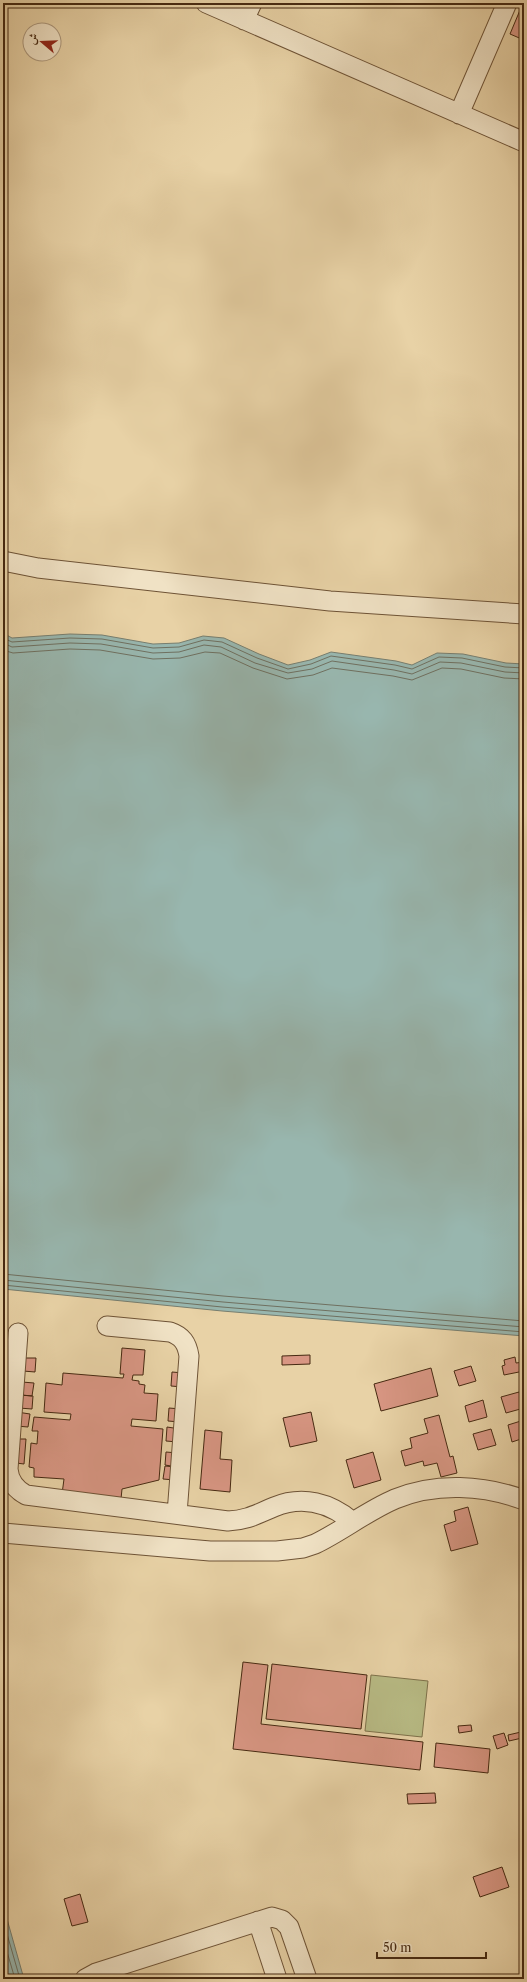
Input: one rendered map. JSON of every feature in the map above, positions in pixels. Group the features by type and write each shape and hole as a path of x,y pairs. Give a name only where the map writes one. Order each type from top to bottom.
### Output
{"lane":[{"path":"206,3 248,11 459,114 524,142"},
{"path":"459,114 507,3"},
{"path":"3,561 38,568 330,601 524,614"},
{"path":"107,1326 170,1332 178,1335 184,1340 187,1348 189,1356 177,1514"},
{"path":"18,1334 8,1475 14,1486 26,1495 228,1521 241,1520 291,1501 305,1501 331,1507 353,1522"},
{"path":"3,1532 210,1551 277,1551 302,1548 315,1544 353,1522 410,1493 448,1488 481,1489 498,1492 524,1500"},
{"path":"85,1979 96,1973 272,1917 278,1918 287,1923 307,1979"},
{"path":"258,1921 277,1979"}],"green space":[{"path":"371,1675 428,1681 422,1737 365,1731"}],"water":[{"path":"3,633 12,638 70,634 102,635 153,644 179,643 203,636 224,638 288,665 310,660 331,652 396,661 412,665 437,653 463,654 506,663 524,664 524,1336 222,1311 3,1289"},
{"path":"3,1905 5,1912 24,1979 3,1979"}],"building":[{"path":"524,3 524,40 510,34"},
{"path":"122,1348 145,1350 143,1375 133,1375 132,1380 139,1381 139,1384 145,1385 144,1393 158,1394 156,1421 132,1419 131,1426 163,1429 159,1480 122,1489 121,1499 62,1494 64,1479 34,1477 34,1468 29,1467 31,1443 37,1444 38,1431 32,1431 34,1417 70,1420 71,1414 44,1412 46,1383 62,1385 63,1373 123,1378 124,1374 120,1374"},
{"path":"310,1355 310,1364 282,1365 282,1356"},
{"path":"515,1357 516,1363 524,1362 524,1371 504,1375 502,1366 505,1365 504,1360"},
{"path":"24,1358 36,1358 35,1372 23,1371"},
{"path":"471,1366 476,1381 459,1386 454,1371"},
{"path":"431,1368 438,1396 381,1411 374,1384"},
{"path":"172,1372 184,1373 183,1387 171,1386"},
{"path":"22,1382 34,1383 32,1396 20,1395"},
{"path":"519,1392 524,1408 506,1413 501,1397"},
{"path":"21,1395 33,1396 32,1409 19,1408"},
{"path":"483,1400 487,1417 469,1422 465,1406"},
{"path":"169,1408 181,1409 180,1422 168,1421"},
{"path":"17,1412 30,1414 28,1427 16,1426"},
{"path":"311,1412 317,1441 290,1447 283,1418"},
{"path":"439,1415 450,1457 453,1456 457,1473 441,1477 437,1463 424,1466 423,1461 405,1466 401,1451 412,1448 410,1438 428,1433 424,1419"},
{"path":"524,1420 524,1438 512,1442 508,1425"},
{"path":"167,1427 180,1429 178,1442 166,1441"},
{"path":"491,1429 496,1445 478,1450 473,1434"},
{"path":"205,1430 222,1432 220,1459 232,1460 230,1492 200,1489"},
{"path":"18,1439 26,1439 24,1464 16,1463"},
{"path":"166,1452 178,1453 177,1467 165,1465"},
{"path":"373,1452 381,1480 354,1488 346,1460"},
{"path":"165,1466 176,1467 175,1480 163,1479"},
{"path":"468,1507 478,1544 451,1551 444,1525 456,1521 454,1511"},
{"path":"243,1662 268,1665 261,1724 423,1742 420,1770 233,1749"},
{"path":"272,1664 367,1675 361,1729 266,1719"},
{"path":"471,1725 472,1731 459,1733 458,1726"},
{"path":"521,1732 522,1738 509,1741 508,1735"},
{"path":"504,1733 508,1745 497,1749 493,1736"},
{"path":"436,1743 490,1749 488,1773 434,1767"},
{"path":"435,1793 436,1803 408,1804 407,1794"},
{"path":"502,1867 509,1887 480,1897 473,1877"},
{"path":"80,1894 88,1922 72,1926 64,1899"}]}
